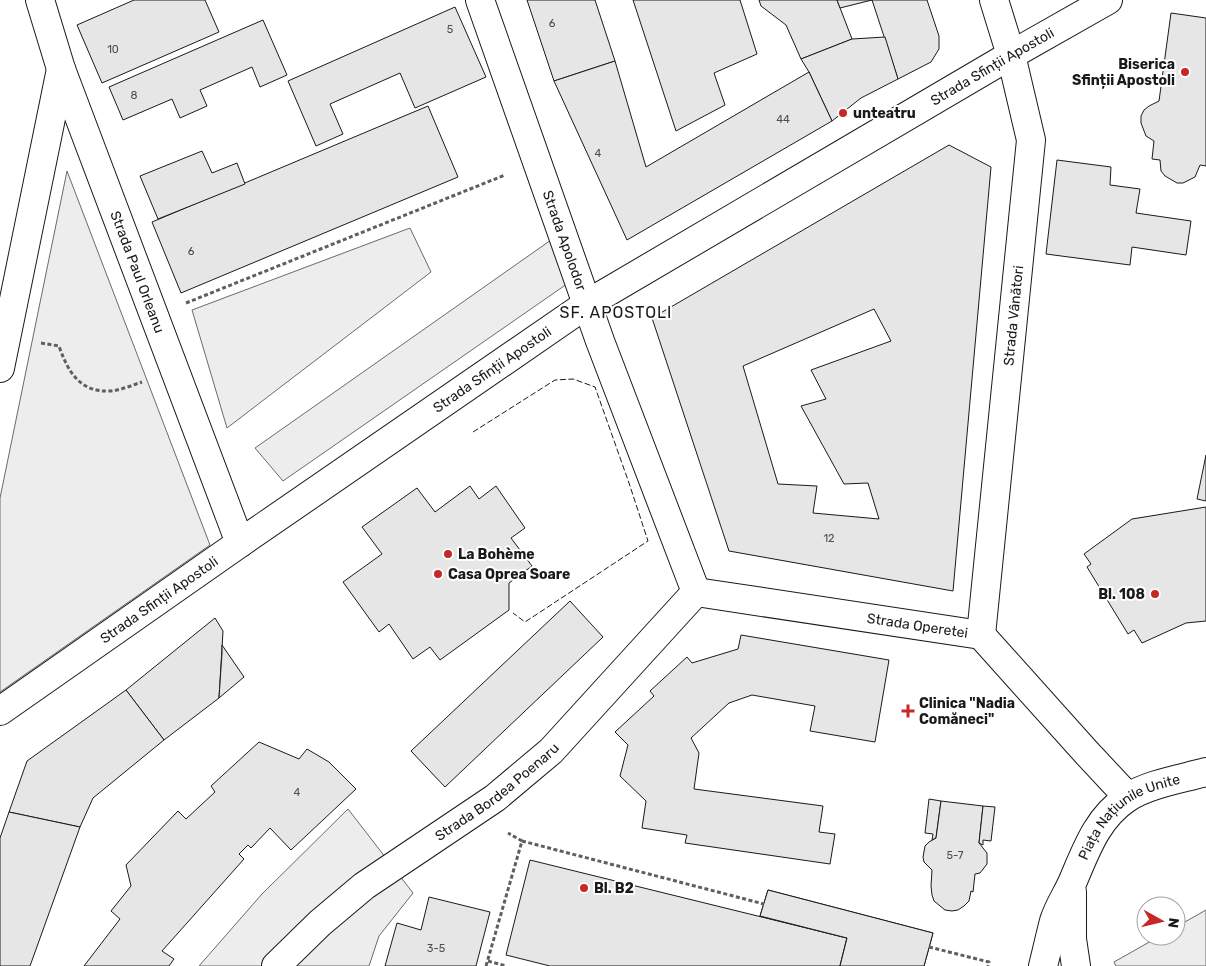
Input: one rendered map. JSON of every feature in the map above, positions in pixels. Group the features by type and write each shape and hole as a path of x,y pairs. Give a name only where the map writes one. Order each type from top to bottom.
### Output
{"street":[{"name":"Strada Paul Orleanu","path":"40,0 62,69 240,543"},
{"name":"Strada Apolodor","path":"480,0 587,304 696,592"},
{"name":"Strada Vânători","path":"981,635 1031,140 1011,55 994,0"},
{"name":"Strada Sfinții Apostoli","path":"0,711 587,304 1108,0"},
{"path":"0,368 62,69"},
{"name":"Strada Operetei","path":"696,592 981,635 1128,797"},
{"name":"Strada Bordea Poenaru","path":"276,966 320,923 364,886 473,813 513,784 551,751 696,592"},
{"name":"Piața Națiunile Unite","path":"1043,966 1054,920 1072,883 1085,849 1110,810 1128,797 1157,785 1206,772"},
{"name":"Piața Națiunile Unite","path":"1072,883 1072,939 1076,966"}],"path":[{"path":"155,314 514,172"},
{"path":"6,336 59,346 71,374 81,384 97,390 112,391 176,372"},
{"path":"473,813 522,841 764,904"},
{"path":"486,966 522,841"},
{"path":"929,946 989,962 988,966"},
{"path":"488,961 506,966"}],"shaded area":[{"path":"67,171 210,545 0,692 0,498"},
{"path":"410,228 431,272 227,428 192,310"},
{"path":"561,233 577,277 283,481 255,448"},
{"path":"348,809 413,893 379,936 369,966 199,966 262,894"},
{"path":"1206,910 1206,966 1116,966 1114,962 1142,946 1186,946 1186,921"}],"building":[{"path":"134,0 205,0 219,32 102,83 77,25"},
{"path":"527,0 595,0 615,61 554,81"},
{"path":"633,0 740,0 757,54 714,73 725,105 676,131"},
{"path":"759,0 837,0 852,39 801,59 786,25 761,6"},
{"path":"837,0 872,0 840,8"},
{"path":"872,0 927,0 939,36 939,49 931,62 898,79"},
{"path":"455,7 486,77 415,108 400,73 330,104 343,134 316,146 288,81"},
{"name":"Biserica Sfinții Apostoli","path":"1171,13 1206,18 1206,166 1200,165 1195,177 1183,183 1177,183 1165,176 1161,171 1160,160 1152,159 1154,141 1146,136 1141,123 1141,116 1144,110 1159,101"},
{"path":"263,20 287,75 260,87 252,67 200,90 207,106 180,118 172,99 123,120 109,87"},
{"path":"885,37 898,79 861,98 832,121 801,59 852,39"},
{"path":"615,61 646,167 809,72 832,121 627,240 554,81"},
{"path":"428,106 458,177 181,293 152,222"},
{"path":"949,145 991,167 953,591 729,551 652,318","holes":["874,309 891,341 811,370 826,399 801,406 844,484 868,483 879,519 813,513 817,486 778,484 743,366"]},
{"path":"202,151 212,173 237,163 245,184 158,219 140,176"},
{"path":"1057,160 1111,167 1110,185 1140,189 1136,213 1191,221 1186,255 1132,247 1130,265 1046,254"},
{"path":"1206,455 1206,501 1197,499"},
{"name":"Casa Oprea Soare","path":"470,486 479,499 496,486 525,528 511,538 532,566 509,583 509,610 440,660 430,647 413,659 389,624 379,632 343,582 382,554 362,527 417,488 435,512"},
{"name":"Bl. 108","path":"1206,507 1206,621 1186,623 1142,643 1134,630 1128,634 1087,567 1091,564 1084,554 1132,519"},
{"path":"570,601 603,637 445,787 411,751"},
{"path":"215,618 223,631 219,698 164,740 126,690"},
{"path":"741,635 889,660 875,742 810,731 815,706 752,695 729,703 691,738 699,753 694,789 823,806 819,832 835,834 830,864 685,843 687,835 642,828 646,801 620,776 628,745 615,732 654,696 650,691 687,657 692,663 738,649"},
{"path":"222,645 244,677 219,698 222,653"},
{"path":"126,690 164,740 93,798 80,827 9,812 27,761"},
{"path":"259,742 299,759 307,749 329,762 356,789 291,850 270,828 251,848 248,845 239,854 244,859 162,951 174,959 169,966 84,966 120,919 111,911 131,886 126,865 178,811 186,819 215,792 211,786"},
{"path":"929,799 941,801 936,838 932,840 933,834 925,833"},
{"path":"941,801 983,806 979,843 987,853 987,864 980,873 975,874 973,892 971,891 969,901 958,910 952,911 945,910 934,901 931,886 932,870 924,862 923,857 925,846 936,838"},
{"path":"983,806 995,807 991,841 983,840 983,845 979,843"},
{"path":"9,812 80,827 30,966 0,966 0,838"},
{"name":"Bl. B2","path":"530,860 847,938 840,966 550,966 506,955"},
{"path":"768,890 933,933 924,966 840,966 847,938 760,916"},
{"path":"768,890 933,933 924,966 840,966 847,938 760,916"},
{"path":"429,897 490,912 476,966 385,966 397,923 421,930"}],"fence":[{"path":"473,432 555,380 573,379 595,387 648,541 525,622 513,613"}],"place":[{"name":"Biserica Sfinții Apostoli","path":"1185,72"},
{"name":"unteatru","path":"843,113"},
{"name":"La Bohème","path":"448,554"},
{"name":"Casa Oprea Soare","path":"438,574"},
{"name":"Bl. 108","path":"1155,594"},
{"name":"Clinica \"Nadia Comăneci\"","path":"908,711"},
{"name":"Bl. B2","path":"584,888"}],"district":[{"name":"SF. APOSTOLI","path":"616,312"}]}
